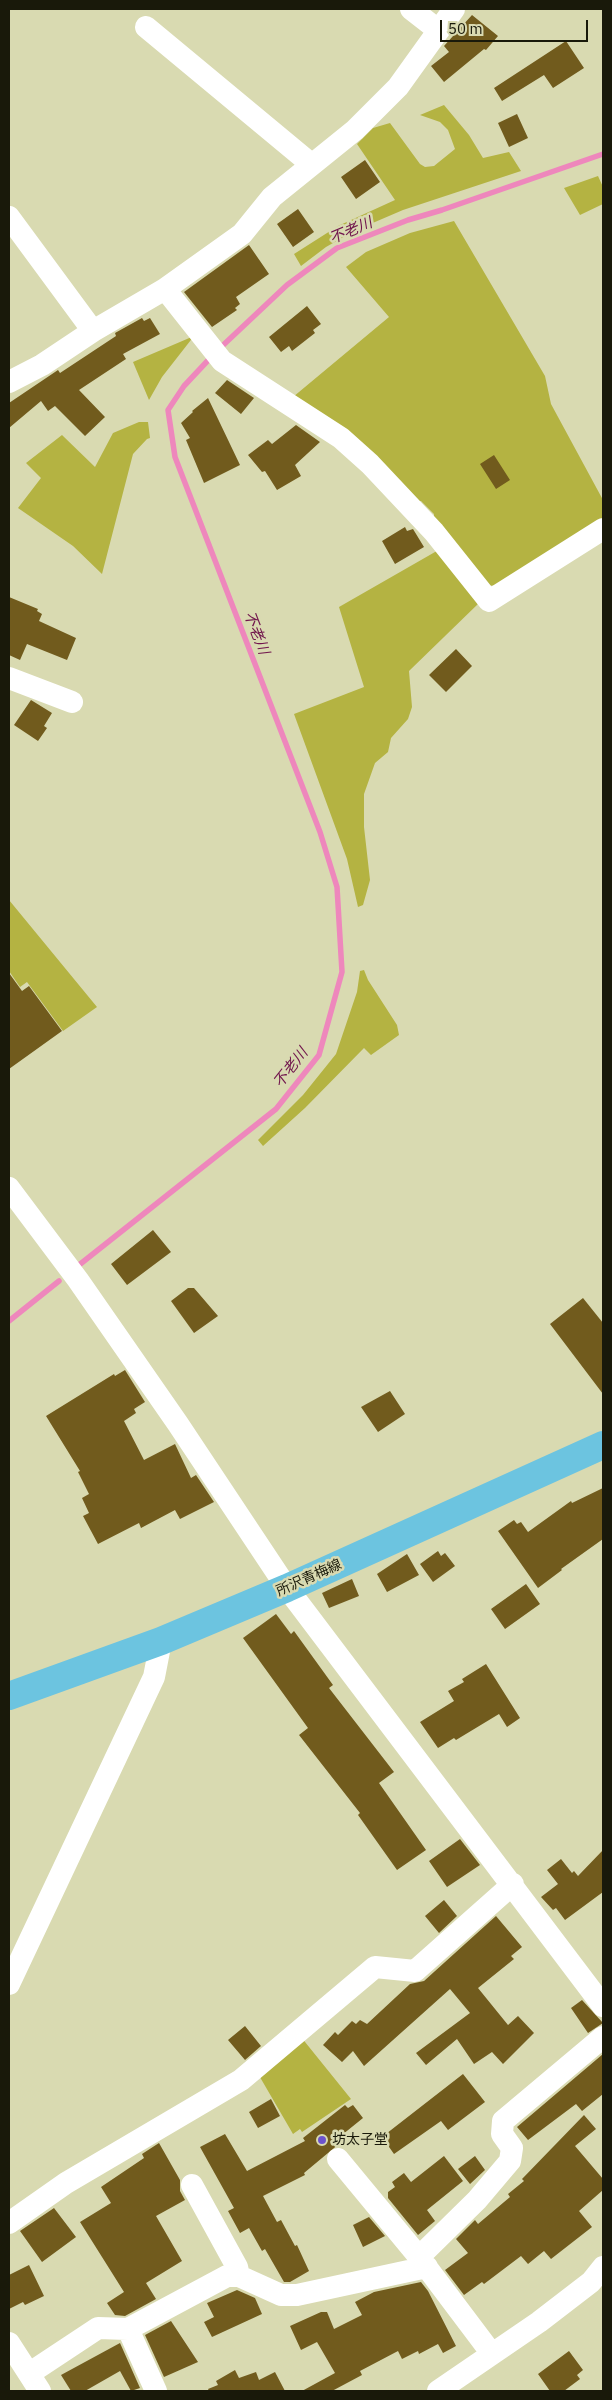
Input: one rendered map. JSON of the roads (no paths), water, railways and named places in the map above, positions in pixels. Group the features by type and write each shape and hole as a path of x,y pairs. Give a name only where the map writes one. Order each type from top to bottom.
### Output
{"main road":[{"name":"所沢青梅線","path":"9,1696 161,1641 287,1588 603,1445"}],"street":[{"path":"411,9 438,30"},
{"path":"9,382 42,365 93,331 165,289 242,234 272,196 355,130 398,87 454,9"},
{"path":"146,27 311,164"},
{"path":"9,217 93,331"},
{"path":"165,289 222,361 341,438 370,464 428,525 489,601 603,529"},
{"path":"9,678 72,702"},
{"path":"9,1188 78,1280 178,1424 287,1588 513,1884 603,2006"},
{"path":"9,1984 154,1677 161,1641"},
{"path":"9,2223 66,2183 241,2080 374,1968 415,1970 513,1884"},
{"path":"9,2343 35,2382 98,2328 128,2329 227,2276 239,2276 281,2295 297,2295 423,2262 510,2161 512,2148 502,2134 503,2120 603,2037"},
{"path":"338,2159 423,2262 492,2354"},
{"path":"192,2185 237,2267 239,2276"},
{"path":"438,2391 591,2282 603,2267"},
{"path":"128,2329 156,2391"}],"waterway":[{"name":"不老川","path":"219,349 287,285 337,248 408,220 603,154"},
{"name":"不老川","path":"79,1265 276,1109 319,1055 342,972 337,887 320,832 175,457 168,410 184,386 213,355"},
{"name":"不老川","path":"9,1321 59,1281"}],"place":[{"name":"坊太子堂","path":"322,2140"}]}
